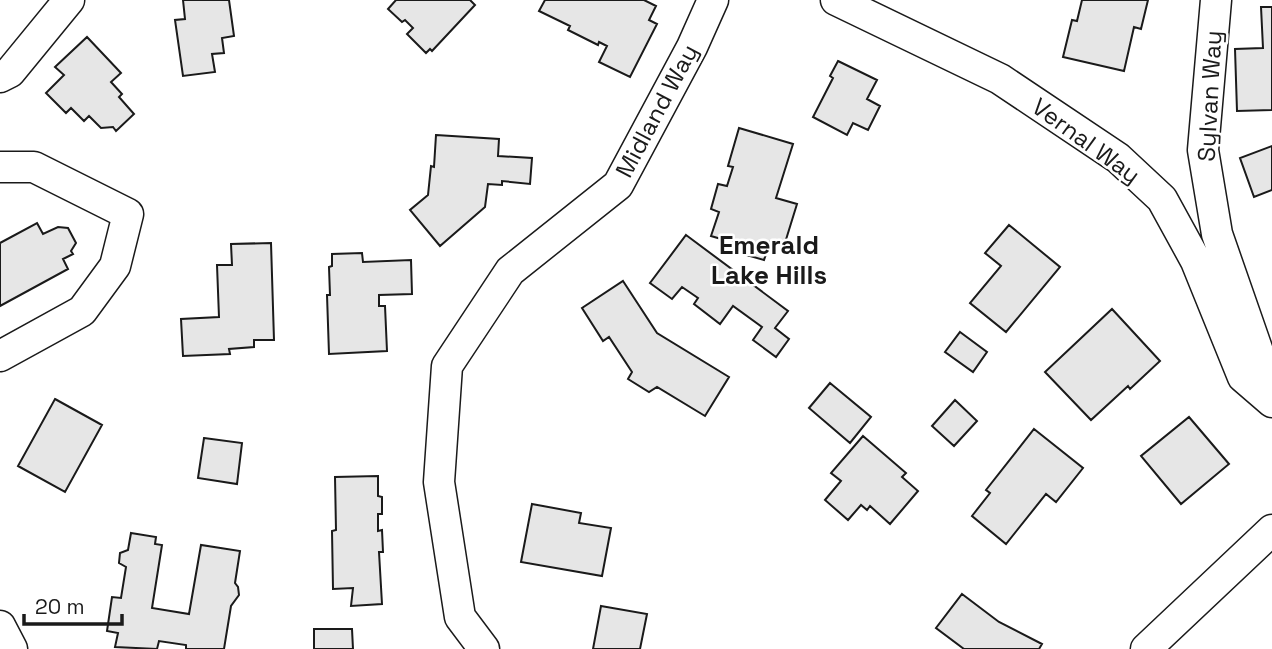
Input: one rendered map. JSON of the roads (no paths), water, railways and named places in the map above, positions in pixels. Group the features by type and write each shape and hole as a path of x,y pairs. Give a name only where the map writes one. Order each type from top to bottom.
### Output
{"street":[{"path":"0,77 10,72 69,0"},
{"name":"Midland Way","path":"484,649 460,617 439,482 447,366 510,271 618,185 692,47 713,0"},
{"name":"Vernal Way","path":"836,0 1000,79 1118,158 1162,199 1196,261 1243,376 1272,402"},
{"name":"Sylvan Way","path":"1216,0 1202,150 1217,234 1272,392"},
{"path":"0,167 34,167 128,214 116,266 82,311 0,356"},
{"path":"1146,649 1272,530"},
{"path":"0,626 12,649"}],"district":[{"name":"Emerald Lake Hills","path":"769,260"}]}
